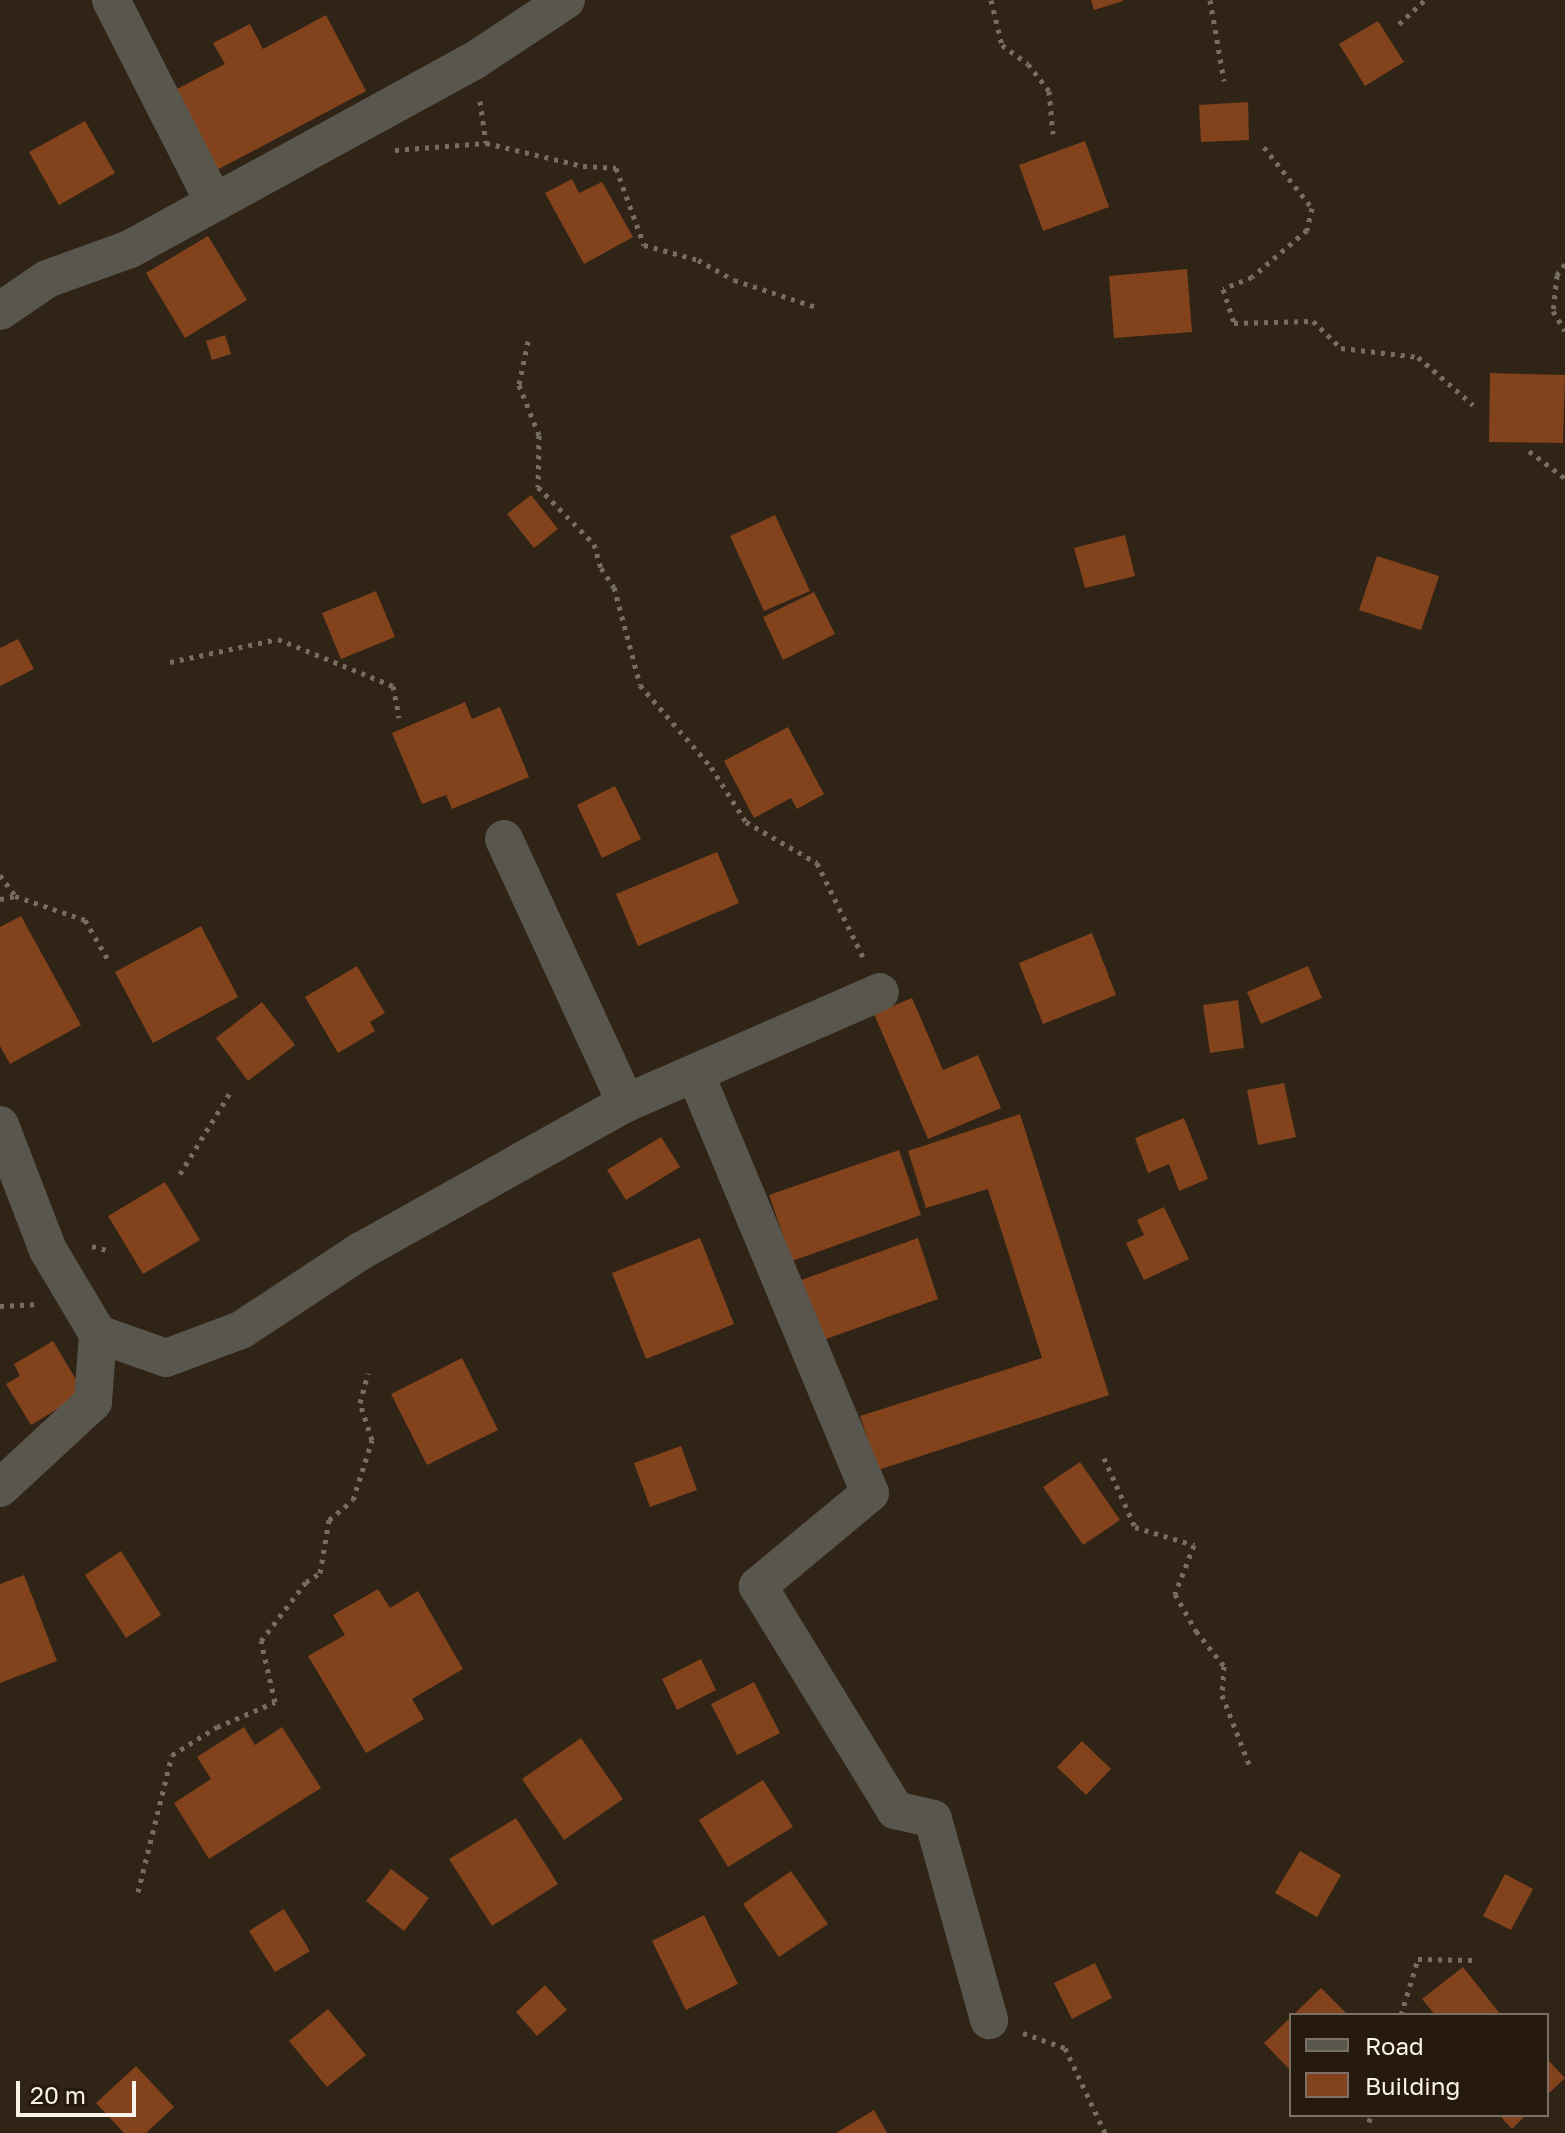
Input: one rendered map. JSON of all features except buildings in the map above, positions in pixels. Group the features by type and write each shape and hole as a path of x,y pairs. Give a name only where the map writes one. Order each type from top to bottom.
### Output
{"street":[{"path":"111,0 214,202"},
{"path":"0,311 47,279 130,249 475,60 510,17 566,0"},
{"path":"504,839 626,1103"},
{"path":"98,1334 166,1358 241,1330 361,1251 626,1103 880,992"},
{"path":"695,1073 870,1493 758,1586 895,1810 933,1819 989,2020"},
{"path":"0,1125 48,1250 98,1334 93,1402 0,1488"}],"path":[{"path":"991,0 1002,45 1028,64 1049,91 1053,134"},
{"path":"1210,0 1224,81"},
{"path":"1399,24 1425,0"},
{"path":"475,60 486,143 583,166 616,168 644,245 698,260 734,280 819,308"},
{"path":"1264,147 1312,208 1307,230 1252,277 1223,289 1234,323 1313,321 1341,348 1418,357 1473,405"},
{"path":"1565,264 1557,275 1553,311 1565,331"},
{"path":"528,341 519,385 539,435 538,487 594,544 601,568 614,587 640,685 711,767 746,822 817,863 880,992"},
{"path":"1529,451 1565,478"},
{"path":"170,662 278,639 393,686 399,717"},
{"path":"0,875 15,896"},
{"path":"0,899 15,896 85,920 110,963"},
{"path":"180,1174 231,1091"},
{"path":"138,1892 172,1755 217,1727 275,1702 261,1641 306,1582 320,1573 329,1520 353,1500 372,1440 360,1403 368,1373"},
{"path":"1104,1458 1135,1527 1194,1545 1175,1594 1196,1631 1224,1666 1222,1695 1250,1767"},
{"path":"1402,2013 1418,1959 1473,1960"},
{"path":"989,2020 1065,2048 1105,2133"}]}
